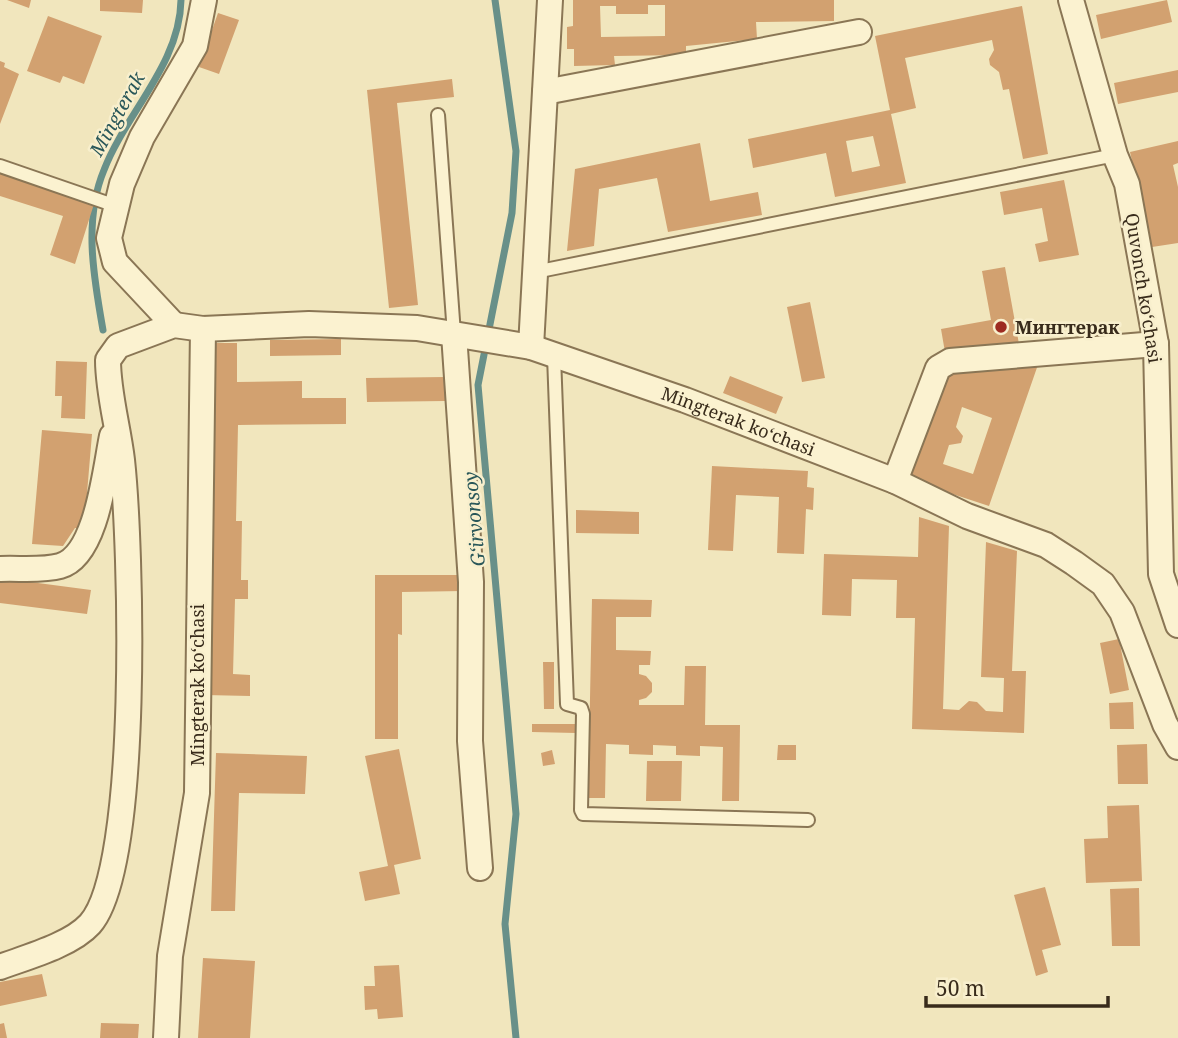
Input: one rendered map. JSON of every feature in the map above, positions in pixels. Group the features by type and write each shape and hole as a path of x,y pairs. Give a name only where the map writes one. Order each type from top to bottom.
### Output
{"street":[{"path":"0,967 56,946 88,927 103,908 119,827 129,696 122,472 108,360 118,346 174,325 115,262 109,238 116,206 142,137 195,46 204,0"},
{"path":"521,344 535,272 550,0"},
{"name":"Quvonch koʻchasi","path":"1071,0 1115,155 1127,184 1156,344 1161,574 1178,625"},
{"path":"545,92 859,32"},
{"name":"Mingterak ko‘chasi","path":"174,325 203,329 309,324 417,328 521,344 685,400 895,481 967,516 1046,545 1103,584 1122,612 1164,724 1178,747"},
{"name":"Mingterak koʻchasi","path":"166,1038 170,956 197,793 203,329"},
{"path":"454,334 471,582 470,741 480,869"},
{"path":"895,481 938,368 950,360 1156,344"},
{"path":"0,569 61,566 83,550 95,515 116,421"}],"lane":[{"path":"438,115 454,334"},
{"path":"535,272 1115,155"},
{"path":"0,166 116,206"},
{"path":"554,356 567,704 581,708 583,714 583,814 808,820"}],"building":[{"path":"7,0 31,0 29,8"},
{"path":"100,0 143,0 142,13 100,11"},
{"path":"573,0 834,0 834,21 756,22 757,39 686,46 686,55 614,56 615,65 574,66 574,49 567,49 567,27 573,26","holes":["648,5 665,5 665,36 601,37 600,6 616,6 616,14 648,14"]},
{"path":"1167,0 1172,22 1101,39 1096,15"},
{"path":"1022,6 1048,154 1023,159 1009,89 1003,90 999,72 990,65 989,59 994,50 992,40 905,58 916,108 891,114 906,183 835,197 826,153 753,168 748,139 890,110 875,36","holes":["873,136 880,166 852,172 846,141"]},
{"path":"218,13 239,20 219,74 199,67"},
{"path":"48,16 102,36 84,84 63,76 60,83 27,71"},
{"path":"0,61 5,63 4,67 19,74 0,124"},
{"path":"1178,70 1178,92 1118,104 1114,83"},
{"path":"452,79 454,97 397,103 418,305 389,308 367,90"},
{"path":"1178,141 1178,163 1173,165 1178,187 1178,243 1152,247 1130,152"},
{"path":"700,143 710,201 758,192 762,215 668,232 657,178 599,189 594,246 567,251 575,169"},
{"path":"0,173 94,204 75,264 50,255 63,216 0,196"},
{"path":"1064,180 1079,255 1039,262 1035,244 1048,241 1042,208 1004,215 1000,192"},
{"path":"1005,267 1019,344 946,358 941,329 991,320 982,271"},
{"path":"810,302 825,378 802,382 787,307"},
{"path":"341,339 341,355 270,356 270,340"},
{"path":"212,343 237,343 237,382 302,381 302,398 346,398 346,424 238,425 236,521 242,521 241,580 248,580 248,599 235,599 233,674 250,675 250,696 205,695"},
{"path":"1041,356 989,506 910,480 949,367","holes":["962,407 992,418 973,474 943,464 949,445 961,443 963,436 956,427"]},
{"path":"56,361 87,362 85,419 61,418 62,396 55,396"},
{"path":"730,376 783,397 776,414 723,393"},
{"path":"445,377 445,401 367,402 366,378"},
{"path":"42,430 92,434 84,529 75,528 63,546 32,544"},
{"path":"712,466 808,471 807,487 814,488 813,510 806,509 804,554 777,553 779,497 736,495 733,551 708,550"},
{"path":"576,510 639,512 639,534 576,533"},
{"path":"919,517 949,526 943,709 959,710 969,701 977,702 986,711 1003,712 1004,678 981,677 986,542 1017,551 1012,671 1026,671 1024,733 912,729 915,618 896,618 897,580 852,579 851,616 822,615 824,554 918,557"},
{"path":"375,575 463,575 463,591 402,592 402,635 398,634 398,739 375,739"},
{"path":"0,578 91,590 87,614 0,603"},
{"path":"592,599 652,600 651,617 616,617 616,650 651,651 650,665 639,665 639,674 646,676 652,683 652,692 639,700 639,705 684,705 685,666 706,666 705,725 740,725 739,801 722,801 723,747 700,746 700,756 676,755 676,746 653,745 653,755 629,754 629,745 606,744 605,798 588,798"},
{"path":"1119,639 1129,690 1110,694 1100,643"},
{"path":"543,662 554,662 554,709 544,709"},
{"path":"1133,702 1134,729 1110,729 1109,703"},
{"path":"532,724 576,724 576,733 532,732"},
{"path":"1147,744 1148,784 1118,784 1117,745"},
{"path":"778,745 796,745 796,760 777,760"},
{"path":"399,749 421,859 394,865 400,894 365,901 359,872 388,866 365,756"},
{"path":"552,750 555,764 543,766 541,753"},
{"path":"216,753 307,756 305,794 239,793 235,911 211,911"},
{"path":"647,761 682,761 681,801 646,801"},
{"path":"1139,805 1142,881 1086,883 1084,839 1108,838 1107,806"},
{"path":"1045,887 1061,945 1042,950 1048,972 1036,976 1014,895"},
{"path":"1139,888 1140,946 1112,946 1110,889"},
{"path":"203,958 255,961 250,1038 198,1038"},
{"path":"399,965 403,1017 378,1019 377,1009 365,1010 364,986 375,986 374,966"},
{"path":"42,974 47,996 0,1006 0,982"},
{"path":"4,1023 7,1038 0,1038 0,1024"},
{"path":"101,1023 139,1024 138,1038 100,1038"}],"waterway":[{"name":"Mingterak","path":"103,330 92,250 98,189 114,149 172,46 181,0"},
{"name":"G‘irvonsoy","path":"495,0 516,151 512,213 478,385 516,814 505,924 516,1038"}],"place":[{"name":"Мингтерак","path":"1001,327"}]}
